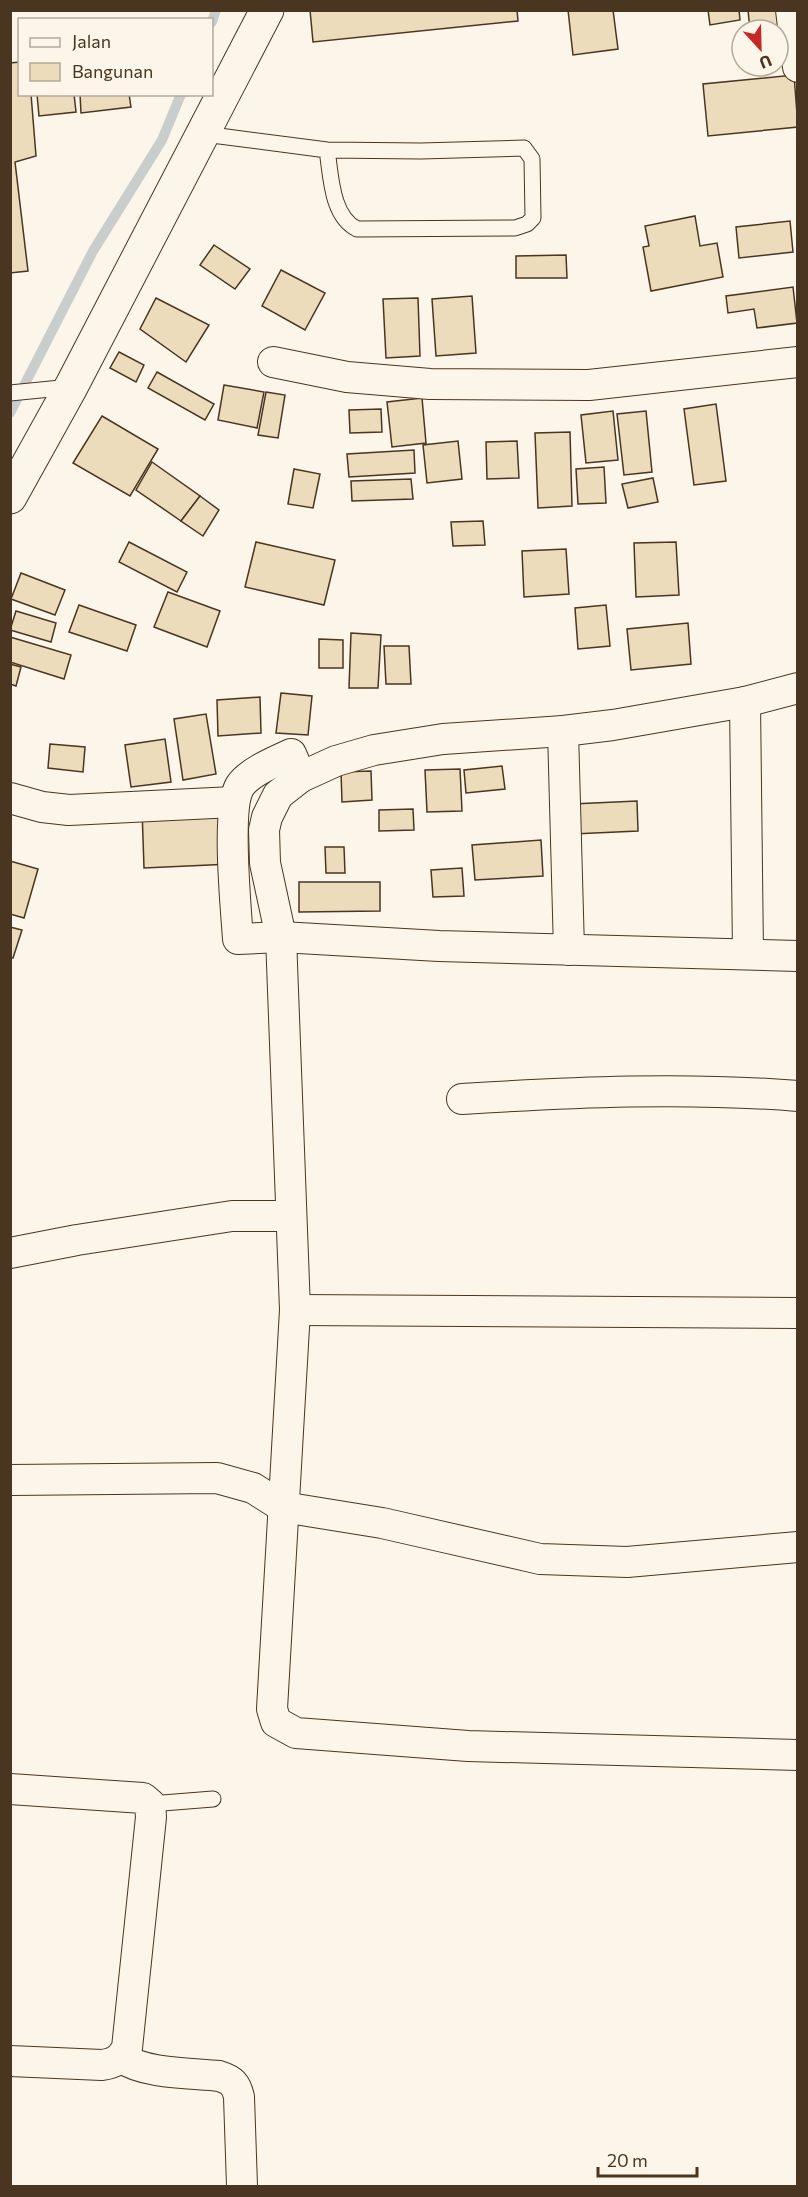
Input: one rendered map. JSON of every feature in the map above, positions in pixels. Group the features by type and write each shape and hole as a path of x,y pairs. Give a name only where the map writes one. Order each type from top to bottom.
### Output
{"street":[{"path":"10,497 71,387 267,10"},
{"path":"791,10 798,67"},
{"path":"273,362 347,377 430,384 590,385 798,362"},
{"path":"798,688 745,702 614,724 563,731 442,739 374,750 336,761 301,777 278,795 267,817 264,830 265,863 281,937 295,1310 272,1709 276,1722 296,1733 468,1746 798,1755"},
{"path":"745,702 748,954"},
{"path":"563,731 569,950"},
{"path":"301,777 291,754 264,767 241,785 234,802 234,871 238,939 281,937 439,946 798,956"},
{"path":"10,798 42,807 69,810 234,802"},
{"path":"462,1099 600,1091 752,1092 798,1096"},
{"path":"10,1253 77,1240 232,1216 291,1216"},
{"path":"295,1310 798,1313"},
{"path":"10,1480 217,1478 252,1488 283,1507 382,1524 540,1559 627,1562 798,1547"},
{"path":"10,1789 143,1798 150,1804 152,1817 128,2048 116,2063 102,2065 10,2061"},
{"path":"122,2058 147,2068 219,2076 229,2079 236,2086 239,2097 242,2187"}],"lane":[{"path":"204,134 327,150 421,151 524,148 532,159 532,218 527,224 515,228 357,229 345,223 337,205 327,150"},
{"path":"10,393 71,387"},
{"path":"150,1804 213,1799"}],"building":[{"path":"310,10 517,10 518,21 313,42"},
{"path":"568,10 613,10 618,49 573,55"},
{"path":"708,10 739,10 740,18 730,18 730,22 710,25"},
{"path":"748,10 786,10 787,18 749,18"},
{"path":"790,39 793,61 790,61"},
{"path":"18,62 18,96 31,96 36,156 15,162 28,271 10,273 10,63"},
{"path":"790,75 794,75 798,127 708,136 703,84 764,78 790,78"},
{"path":"37,96 74,96 76,112 39,116"},
{"path":"80,96 129,96 131,107 81,113"},
{"path":"695,216 700,246 717,243 723,277 651,291 643,247 649,246 645,226"},
{"path":"790,221 793,252 739,258 736,227"},
{"path":"214,245 250,269 235,289 200,265"},
{"path":"566,255 567,278 516,278 516,256"},
{"path":"281,270 325,293 305,330 262,306"},
{"path":"793,287 797,323 757,328 754,309 728,313 726,296"},
{"path":"472,296 476,353 436,356 432,299"},
{"path":"156,298 209,325 186,362 140,329"},
{"path":"418,298 420,356 386,358 383,299"},
{"path":"119,352 144,365 136,382 110,368"},
{"path":"157,372 214,404 205,420 148,388"},
{"path":"224,385 264,392 257,428 218,420"},
{"path":"266,392 285,395 278,438 258,435"},
{"path":"422,398 426,443 392,447 387,402"},
{"path":"716,404 726,481 694,485 684,409"},
{"path":"381,409 382,432 350,433 349,410"},
{"path":"613,411 618,460 586,463 581,415"},
{"path":"646,411 652,472 624,475 617,414"},
{"path":"102,416 158,449 130,496 73,463"},
{"path":"570,432 572,506 538,508 535,433"},
{"path":"458,441 462,479 427,483 423,445"},
{"path":"517,441 519,478 487,479 486,442"},
{"path":"414,450 415,473 349,477 347,454"},
{"path":"152,462 200,496 181,521 136,490"},
{"path":"604,467 606,503 578,504 576,469"},
{"path":"294,469 320,474 313,508 288,504"},
{"path":"653,478 658,502 628,508 622,484"},
{"path":"411,479 413,499 352,501 351,481"},
{"path":"200,496 219,510 203,536 181,521"},
{"path":"483,521 485,545 453,546 451,522"},
{"path":"129,542 187,572 177,592 119,562"},
{"path":"256,542 335,560 324,605 245,587"},
{"path":"676,542 679,595 636,597 634,543"},
{"path":"566,549 569,594 524,597 522,551"},
{"path":"21,573 65,590 55,615 11,599"},
{"path":"168,592 220,611 207,647 154,627"},
{"path":"79,605 136,625 127,651 69,632"},
{"path":"606,605 610,646 578,649 575,608"},
{"path":"16,611 56,623 51,642 10,630"},
{"path":"688,623 691,664 631,670 627,629"},
{"path":"351,633 381,635 378,688 349,688"},
{"path":"10,637 71,655 64,679 10,662"},
{"path":"319,639 343,640 343,668 319,668"},
{"path":"384,646 409,646 411,684 386,684"},
{"path":"10,664 21,667 16,686 10,684"},
{"path":"281,693 312,696 308,735 276,733"},
{"path":"260,697 261,733 218,736 217,700"},
{"path":"206,714 216,774 183,780 174,719"},
{"path":"165,739 171,782 131,787 125,745"},
{"path":"50,744 85,747 83,772 48,768"},
{"path":"502,766 505,789 466,793 464,770"},
{"path":"460,769 462,811 427,812 425,770"},
{"path":"371,771 372,800 342,802 341,772"},
{"path":"637,801 638,831 573,834 572,804"},
{"path":"229,805 231,864 144,868 142,809"},
{"path":"413,809 414,830 379,831 379,810"},
{"path":"541,840 543,876 475,880 472,845"},
{"path":"325,847 344,847 345,873 326,873"},
{"path":"10,861 38,869 24,918 10,914"},
{"path":"462,868 464,896 433,897 431,870"},
{"path":"299,882 380,882 380,911 299,912"},
{"path":"10,927 22,930 13,958 10,957"}],"waterway":[{"path":"213,19 216,10"},
{"path":"10,413 93,251 162,140 180,96"}]}
